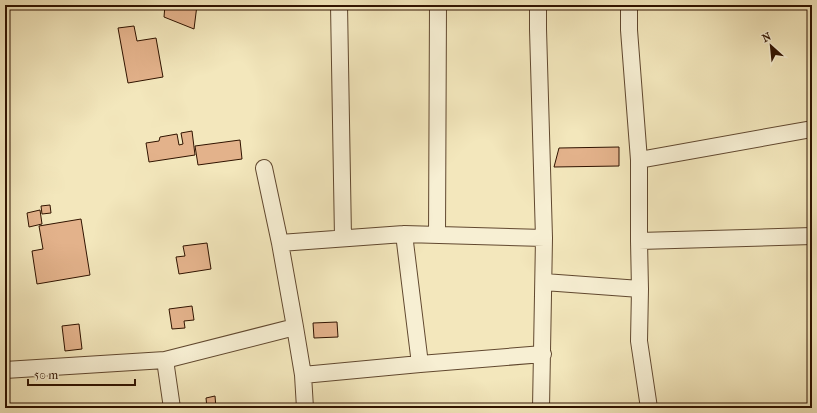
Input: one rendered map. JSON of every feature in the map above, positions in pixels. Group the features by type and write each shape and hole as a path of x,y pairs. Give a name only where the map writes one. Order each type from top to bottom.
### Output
{"street":[{"path":"339,5 343,238"},
{"path":"437,235 438,5"},
{"path":"538,5 544,238 541,408"},
{"path":"629,5 629,30 638,160 640,289 639,341 649,408"},
{"path":"638,160 812,129"},
{"path":"264,168 280,243 295,327 303,375 305,408"},
{"path":"404,234 420,364"},
{"path":"280,243 404,234 544,238"},
{"path":"639,241 812,236"},
{"path":"544,282 640,289"},
{"path":"5,370 165,360 295,327"},
{"path":"303,375 542,354"},
{"path":"165,360 172,408"}],"building":[{"path":"165,5 197,5 194,29 164,17"},
{"path":"134,26 137,41 156,38 163,77 128,83 118,28"},
{"path":"192,131 195,155 149,162 146,143 159,141 160,137 177,134 179,145 183,144 181,133"},
{"path":"240,140 242,159 198,165 195,146"},
{"path":"619,147 619,166 554,167 559,148"},
{"path":"50,205 51,213 42,214 41,206"},
{"path":"40,210 42,224 29,227 27,213"},
{"path":"81,219 90,275 37,284 32,251 43,249 39,226"},
{"path":"207,243 211,269 179,274 176,257 185,256 183,246"},
{"path":"192,306 194,320 184,321 185,328 172,329 169,309"},
{"path":"337,322 338,337 314,338 313,323"},
{"path":"79,324 82,349 65,351 62,326"},
{"path":"215,396 216,408 207,408 206,398"}]}
